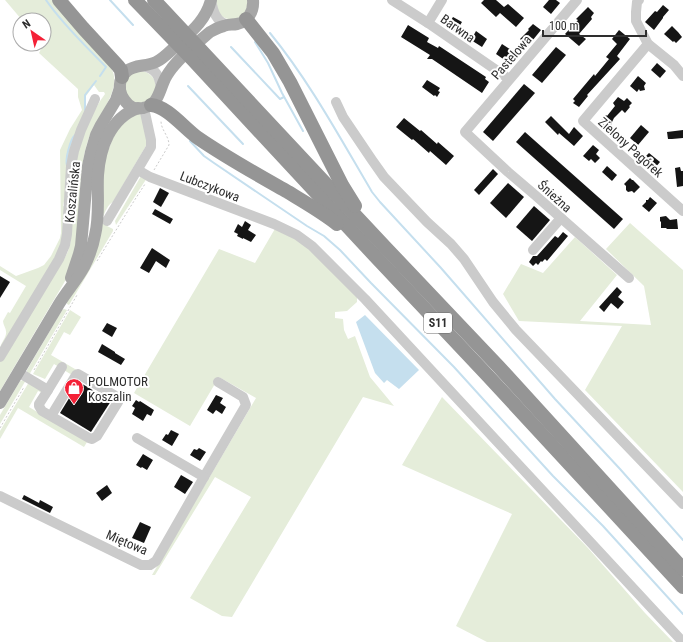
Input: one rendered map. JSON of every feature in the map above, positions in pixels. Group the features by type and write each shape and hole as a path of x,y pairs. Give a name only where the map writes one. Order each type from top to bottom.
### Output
{"highway":[{"path":"59,0 121,70 121,83"},
{"name":"S11","path":"136,0 178,35 198,56 379,251 408,291 683,587"},
{"name":"S11","path":"154,0 178,35"},
{"path":"246,19 273,53 290,82 342,185 379,251"},
{"path":"144,107 156,105 212,148 314,208 379,251"},
{"name":"S11","path":"379,251 414,278 504,372 683,569"}],"main road":[{"path":"211,0 206,14 192,31 161,59 151,64 131,68 125,73 121,83 122,95 126,102 133,107 144,107 158,97 166,77 177,62 210,32 215,29 239,23 246,19 251,11 253,4 252,0"},
{"name":"Koszalińska","path":"60,302 71,278 79,254 88,166 91,152 99,130 116,100 121,83"},
{"name":"Koszalińska","path":"0,403 60,302 84,267 93,245 98,218 98,174 103,149 108,136 123,116 132,110 144,107"}],"street":[{"path":"211,0 216,17 228,25"},
{"name":"Barwna","path":"392,0 509,79"},
{"path":"428,24 442,0"},
{"name":"Pastelowa","path":"464,132 577,0"},
{"path":"638,0 636,7 636,21 648,44 674,65 683,76"},
{"name":"Zielony Pagórek","path":"648,44 582,121 683,211"},
{"path":"143,66 151,68 157,74 161,90"},
{"path":"0,357 59,259 65,245 74,151 81,130 96,99"},
{"path":"336,102 343,117 384,177 426,222 451,244 464,259 493,302 516,330 683,504"},
{"path":"107,221 151,147 151,140 144,107"},
{"name":"Śnieżna","path":"464,132 629,278"},
{"name":"Lubczykowa","path":"138,170 150,177 274,224 297,235 312,246 365,299 683,642"},
{"path":"532,250 561,218"},
{"path":"51,416 78,374 114,395 118,402 97,436 92,439 42,411 39,406 62,367"},
{"path":"18,372 48,390"},
{"name":"Miętowa","path":"0,496 141,565 150,565 156,561 246,405 243,397 218,382"},
{"path":"137,438 204,477"}],"green space":[{"path":"5,0 52,0 111,68 114,76 114,84 108,101 91,132 84,156 78,232 71,271 0,391 0,362 58,264 63,260 69,249 71,240 70,229 73,180 77,152 88,122 105,94 104,92 99,92 94,85 86,96 86,114 75,137 68,162 69,168 66,200 64,201 63,206 66,207 64,235 61,247 0,350 6,334 3,321 8,312 10,313 26,286 0,270 0,266 16,276 44,265 51,256 61,233 60,150 70,129 82,110 78,97 78,89 39,53 52,52 52,12 15,12"},
{"path":"216,0 248,1 244,14 239,18 229,19 220,14"},
{"path":"140,71 151,76 156,87 151,98 140,103 129,98 124,87 129,76"},
{"path":"135,114 140,114 142,117 147,144 103,217 107,226 113,229 113,231 69,305 67,302 84,274 105,159 116,130"},
{"path":"141,176 147,178 116,225 115,221"},
{"path":"630,223 683,270 683,492 585,390 622,326 519,321 503,294 521,264 543,273 575,237 617,275 580,321 651,325 644,286 606,249"},
{"path":"276,227 309,248 357,297 357,302 347,311 335,312 335,318 343,319 344,330 348,339 355,336 370,377 394,406 363,397 232,617 222,616 190,598 251,497 215,477 155,575 152,575 256,398 219,377 190,426 134,393 219,249 255,263"},
{"path":"64,309 67,310 29,375 27,370"},
{"path":"70,310 81,317 70,335 64,332 51,355 116,393 72,375 54,364 45,379 33,374"},
{"path":"26,380 0,424 0,415 20,381"},
{"path":"29,382 42,390 43,393 38,391 29,407 87,442 84,447 18,408 0,439 0,431"},
{"path":"442,397 588,548 645,613 673,642 487,642 456,626 512,514 402,465"}],"water":[{"path":"365,315 419,370 399,389 387,380 384,383 375,373 356,322"}],"building":[{"path":"484,0 496,0 504,7 508,4 524,18 516,27 500,13 496,17 481,3"},
{"path":"549,0 556,0 560,3 551,14 543,7"},
{"path":"663,5 669,10 654,30 645,22"},
{"path":"588,7 594,13 591,17 592,19 579,34 586,39 579,46 565,34 578,20 576,19"},
{"path":"453,17 462,22 456,32 447,27"},
{"path":"533,24 541,30 528,46 520,39"},
{"path":"408,25 429,38 427,42 438,48 439,46 486,77 485,79 489,82 482,93 432,59 427,59 430,55 401,37"},
{"path":"672,26 682,37 676,43 664,34"},
{"path":"619,30 630,39 617,56 620,59 587,95 588,96 579,107 573,103 575,101 573,99 609,59 606,57 617,44 612,39"},
{"path":"476,31 487,39 482,47 471,40"},
{"path":"502,44 516,53 509,63 496,54"},
{"path":"556,47 566,55 542,83 532,75"},
{"path":"657,63 666,71 660,78 651,70"},
{"path":"638,76 646,83 644,86 645,90 640,91 639,89 637,92 630,86"},
{"path":"427,80 440,88 438,91 440,92 437,97 422,87"},
{"path":"524,84 535,93 493,141 483,132"},
{"path":"618,97 624,101 627,98 632,103 625,113 622,110 614,118 611,124 612,125 606,129 599,123 615,106 613,103"},
{"path":"551,116 569,134 574,127 583,136 574,146 559,133 558,135 545,122"},
{"path":"404,118 437,144 438,142 454,156 446,165 430,151 429,153 396,127"},
{"path":"641,125 649,132 638,145 630,138"},
{"path":"683,130 683,138 668,139 667,132"},
{"path":"525,132 623,219 614,229 516,142"},
{"path":"593,145 599,150 596,154 600,158 595,163 591,159 589,161 583,156"},
{"path":"649,153 660,162 654,169 644,158"},
{"path":"607,166 617,175 612,181 602,172"},
{"path":"680,167 681,171 683,171 683,186 677,187 675,168"},
{"path":"493,169 498,174 479,195 474,190"},
{"path":"630,178 640,187 634,193 632,191 628,192 624,184"},
{"path":"508,183 524,197 506,218 490,203"},
{"path":"160,188 169,193 161,207 153,202"},
{"path":"650,197 657,203 649,212 642,206"},
{"path":"534,206 550,220 532,241 516,227"},
{"path":"155,209 173,219 170,224 152,214"},
{"path":"666,216 670,220 677,219 678,229 661,228 660,217"},
{"path":"245,221 251,225 248,230 256,235 251,242 237,236 238,234 234,232 238,224 242,227"},
{"path":"563,232 568,236 547,261 545,259 538,265 536,263 533,266 529,262 533,256 537,256 555,236 558,238"},
{"path":"152,248 170,260 166,268 156,261 149,273 140,268"},
{"path":"0,276 10,282 0,298"},
{"path":"617,287 622,292 618,297 624,302 618,309 611,303 604,312 599,307"},
{"path":"107,323 117,328 112,337 102,331"},
{"path":"102,344 125,359 121,365 98,352"},
{"path":"79,382 111,401 91,432 60,413"},
{"path":"216,395 223,398 220,403 226,407 222,414 216,410 213,414 207,410"},
{"path":"136,400 154,410 151,416 147,414 143,421 132,414 135,408 132,406"},
{"path":"171,430 179,434 172,446 162,440"},
{"path":"199,448 206,452 200,461 190,455 194,449 197,450"},
{"path":"143,454 153,460 147,470 136,465"},
{"path":"181,475 193,482 185,494 174,487"},
{"path":"107,485 112,493 102,501 96,493"},
{"path":"24,495 39,503 40,500 53,507 50,513 22,499"},
{"path":"140,522 151,527 144,543 132,538"}],"waterway":[{"path":"46,0 67,27 106,67 100,76"},
{"path":"110,0 133,25"},
{"path":"270,33 298,71 372,192 380,202 441,268 555,399 683,540"},
{"path":"255,42 268,63 282,93 303,131"},
{"path":"231,47 280,99 284,97"},
{"path":"85,110 85,95 96,81"},
{"path":"188,86 243,144"},
{"path":"67,166 68,150 75,135"},
{"path":"190,141 204,156 324,236 340,250 454,367 553,476 603,526 683,614"}],"place":[{"name":"POLMOTOR Koszalin","path":"74,405"}]}
